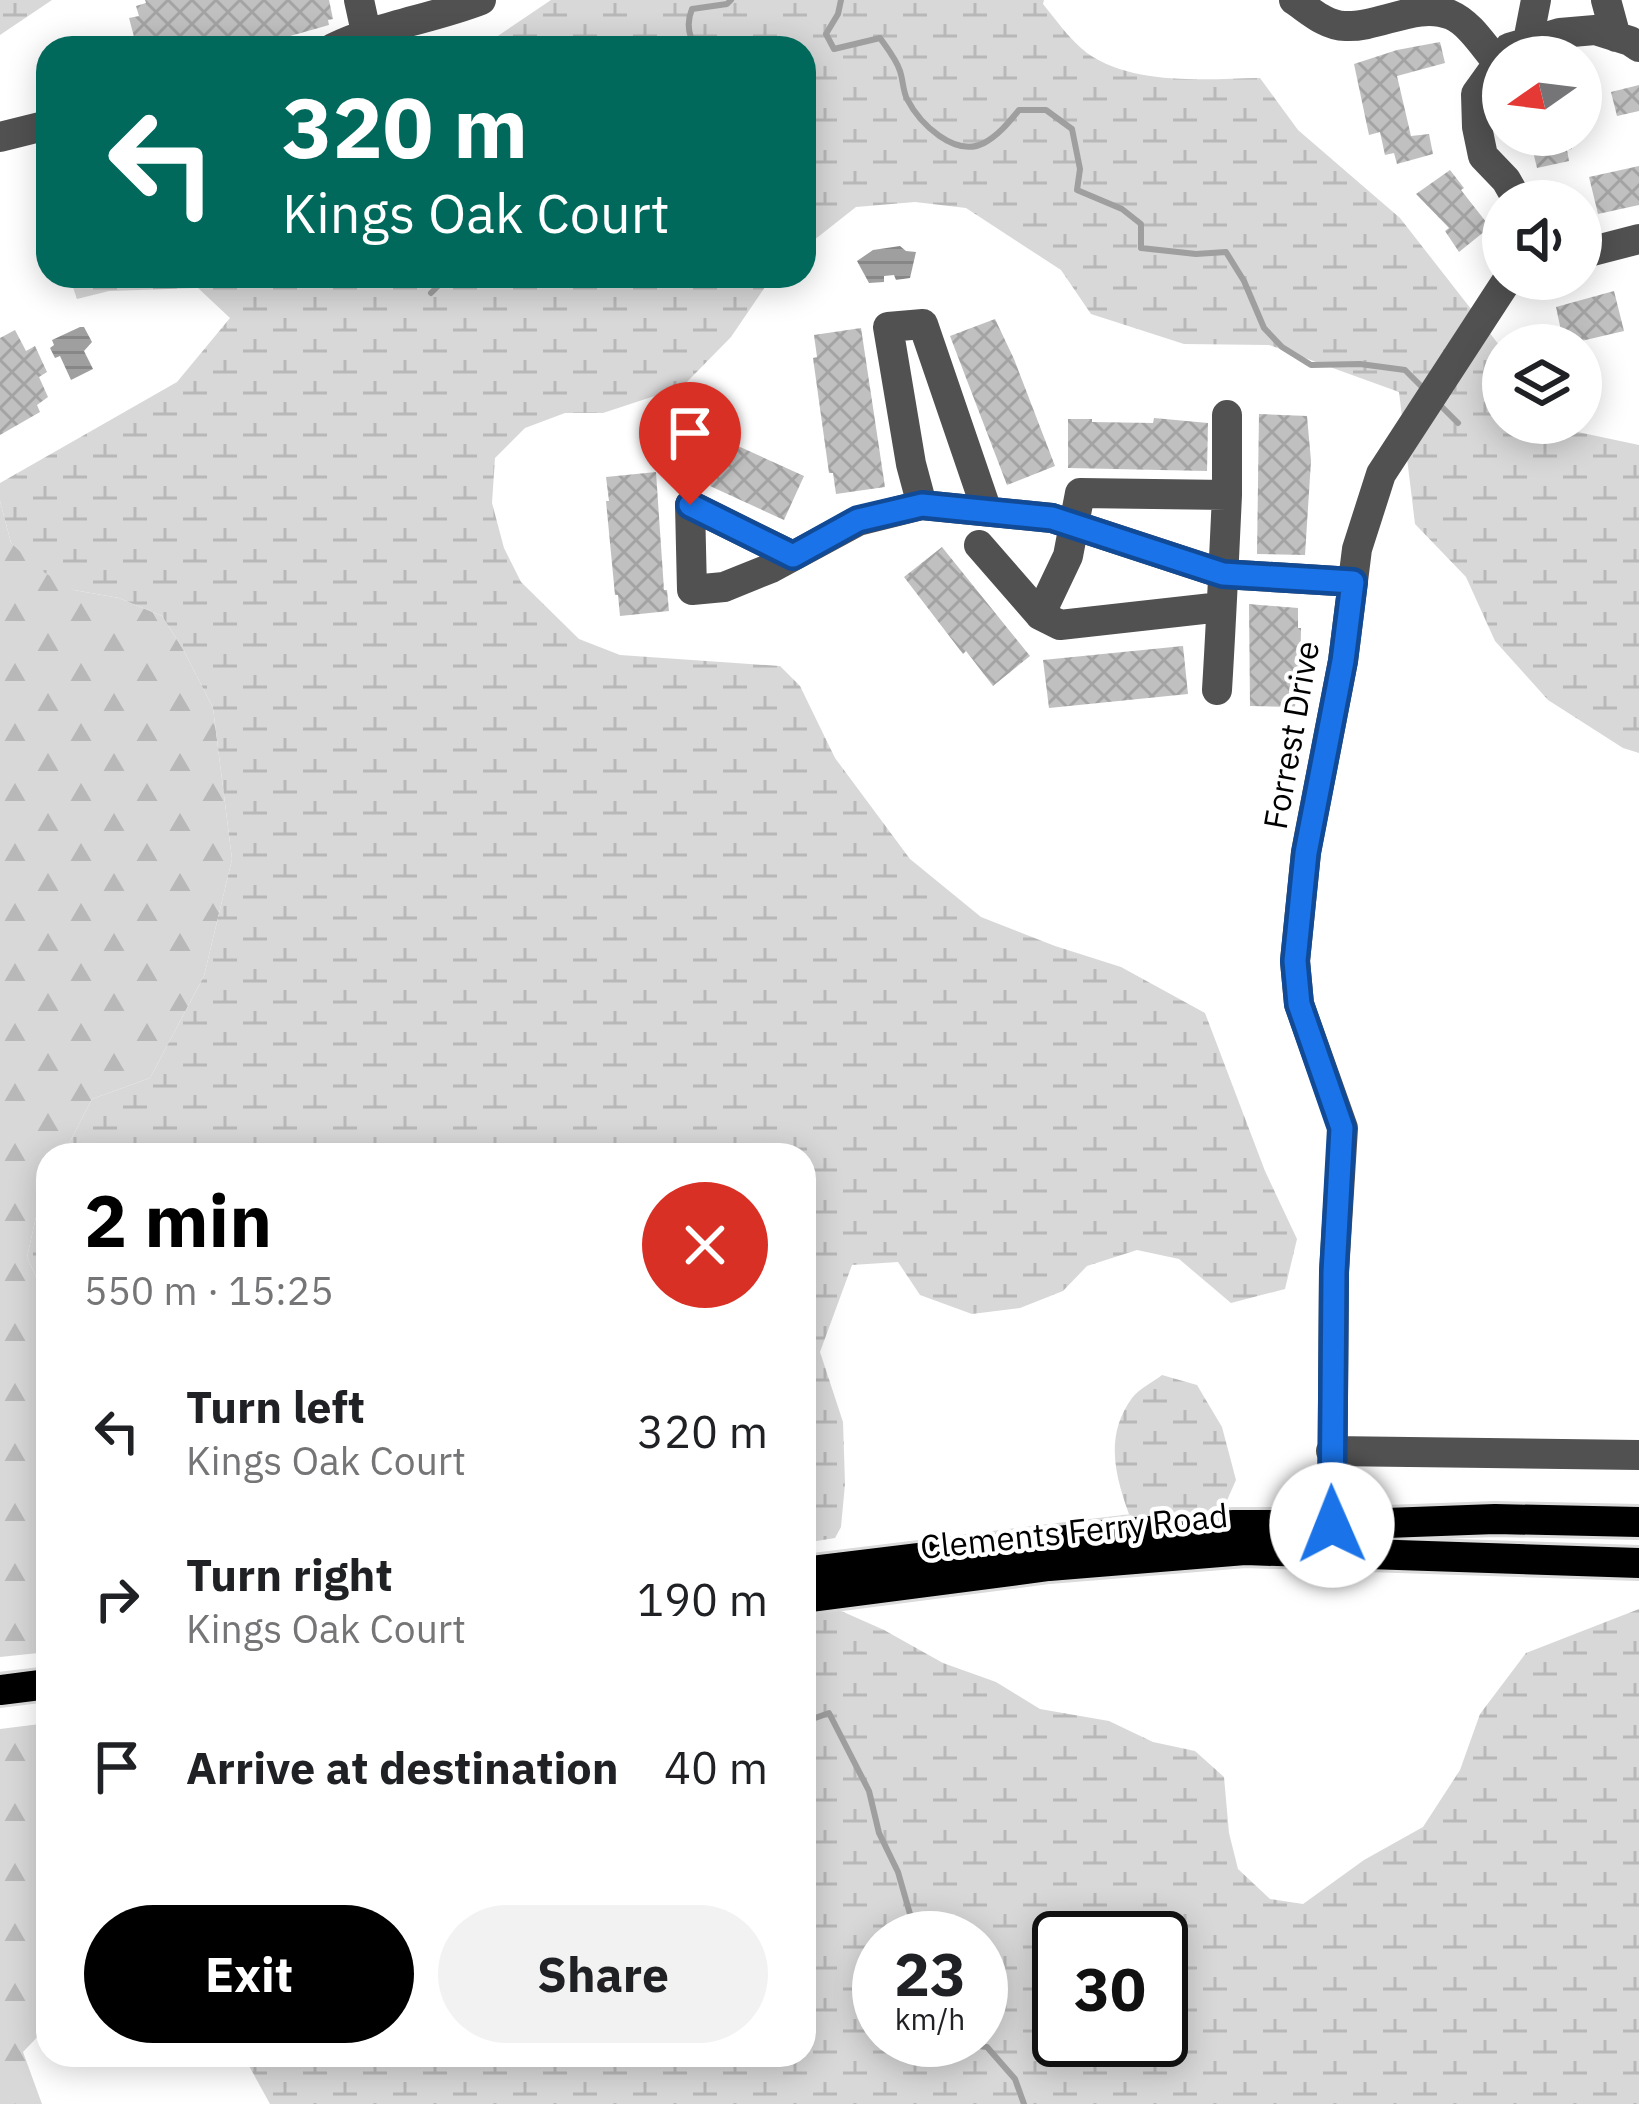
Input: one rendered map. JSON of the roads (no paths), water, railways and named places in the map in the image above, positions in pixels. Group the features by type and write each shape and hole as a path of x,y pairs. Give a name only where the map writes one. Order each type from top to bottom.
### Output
{"main road":[{"name":"Clements Ferry Road","path":"816,1570 1123,1533 1234,1525 1495,1519 1639,1522"},
{"name":"Clements Ferry Road","path":"816,1596 1049,1566 1246,1550 1639,1563"},
{"path":"0,1690 36,1686"}],"street":[{"path":"359,0 366,32"},
{"path":"358,36 482,0"},
{"path":"1294,0 1321,19 1344,27 1424,11 1451,15 1482,44"},
{"path":"1529,36 1536,0"},
{"path":"1606,0 1628,42"},
{"path":"1548,36 1595,30 1628,42"},
{"path":"1482,87 1477,94 1482,151"},
{"path":"0,137 36,128"},
{"path":"1483,156 1506,180"},
{"path":"1602,249 1639,239"},
{"name":"Forrest Drive","path":"1332,1525 1334,1272 1342,1128 1299,1004 1295,961 1306,853 1343,661 1357,549 1381,474 1494,300"},
{"path":"922,505 887,327 923,323 987,511"},
{"path":"902,412 951,405"},
{"path":"1217,690 1227,415"},
{"path":"1040,616 1068,556 1080,494 1227,495"},
{"path":"793,556 858,520 922,505 1052,518 1223,574 1353,582"},
{"path":"979,545 1040,616 1060,625 1222,608"},
{"path":"1330,1451 1639,1455"}],"waterway":[{"path":"691,36 692,9 731,0"},
{"path":"841,0 826,34 834,49 880,38 898,67 913,109 939,136 973,146 994,136 1019,110 1046,110 1072,129 1080,169 1077,190 1122,209 1141,224 1141,248 1226,252 1264,328 1282,347 1311,365 1360,364 1405,370 1426,391"},
{"path":"431,293 436,288"},
{"path":"1439,404 1458,423"},
{"path":"816,1718 829,1713 869,1791 879,1833 898,1872 909,1911"},
{"path":"1004,2067 1015,2079 1024,2104"}]}
